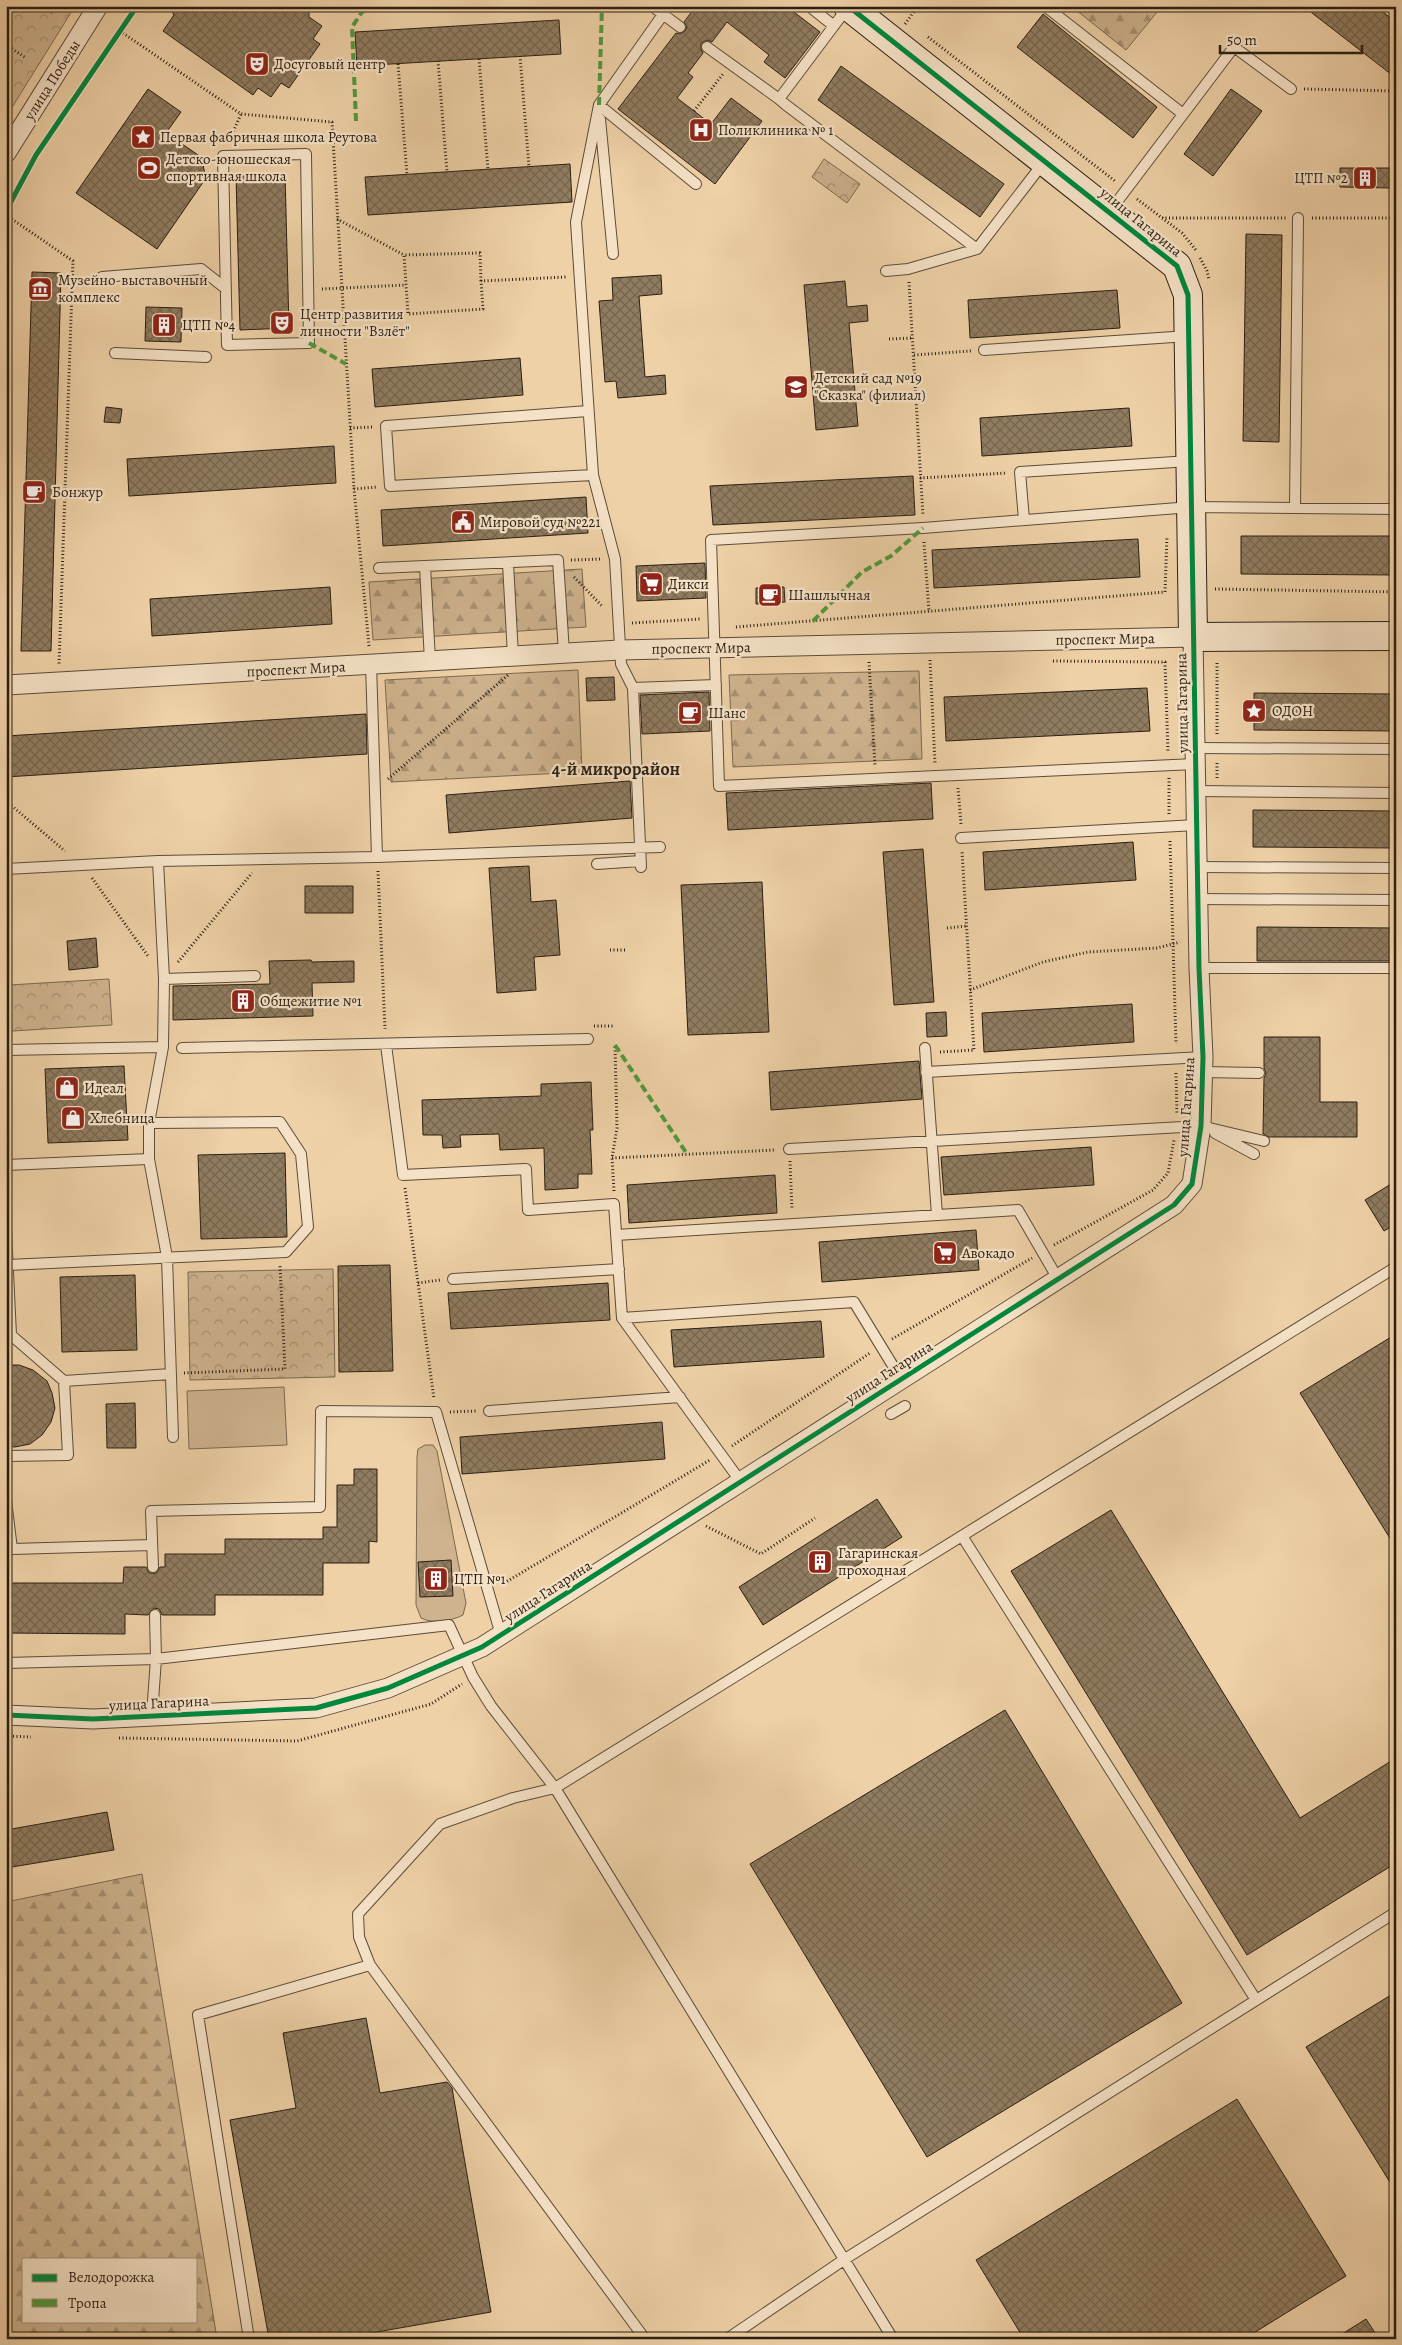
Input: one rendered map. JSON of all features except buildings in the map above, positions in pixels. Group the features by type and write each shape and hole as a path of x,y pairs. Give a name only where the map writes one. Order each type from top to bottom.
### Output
{"street":[{"name":"улица Победы","path":"6,153 98,6"},
{"name":"улица Гагарина","path":"6,1715 93,1719 316,1708 388,1688 464,1656 501,1635 1058,1279 1132,1240 1174,1204 1192,1184 1201,1126 1203,1065 1198,968 1188,295 1177,266 1045,161 853,14"},
{"name":"проспект Мира","path":"6,685 430,661 513,664 564,653 620,650 1193,637 1396,636"}],"lane":[{"path":"652,6 666,11 680,27"},
{"path":"808,6 853,14"},
{"path":"1045,6 1183,114"},
{"path":"597,864 640,864 640,848 633,688 621,664 615,559 593,475 576,222 599,105 666,11"},
{"path":"779,99 853,14"},
{"path":"708,47 977,249"},
{"path":"1109,212 1234,47 1291,89"},
{"path":"599,105 696,184"},
{"path":"599,105 613,254"},
{"path":"306,154 309,343 226,345 225,288 223,156 306,154"},
{"path":"886,270 908,269 977,249 1045,161"},
{"path":"1295,508 1298,218"},
{"path":"102,276 201,269 225,288"},
{"path":"984,350 1189,336"},
{"path":"115,353 206,357"},
{"path":"588,411 386,426 390,486 593,475"},
{"path":"1024,520 1020,472 1191,461"},
{"path":"1396,509 1191,507 923,528 711,540 719,786 958,775 1195,756 1217,748 1396,749"},
{"path":"379,568 558,560 564,653"},
{"path":"508,563 513,664"},
{"path":"425,566 430,661"},
{"path":"371,664 377,857"},
{"path":"633,688 716,685"},
{"path":"1196,791 1396,793"},
{"path":"961,838 1196,825"},
{"path":"6,869 158,861 377,857 660,847"},
{"path":"158,861 164,979 163,1047 149,1123 149,1159 167,1257 173,1437"},
{"path":"1197,867 1396,868"},
{"path":"1197,899 1396,900"},
{"path":"1198,968 1396,968"},
{"path":"164,979 255,976"},
{"path":"182,1048 588,1040"},
{"path":"386,1045 403,1175 526,1169 528,1210 614,1204 622,1318 741,1482"},
{"path":"7,1050 163,1047"},
{"path":"925,1050 937,1215"},
{"path":"926,1072 1203,1065 1259,1073"},
{"path":"8,1265 286,1252 308,1227 301,1154 280,1122 149,1123"},
{"path":"1201,1126 1254,1154"},
{"path":"789,1149 1201,1126 1264,1141"},
{"path":"6,1165 149,1159"},
{"path":"616,1235 1018,1210 1058,1279"},
{"path":"6,1230 8,1336 64,1381 171,1374"},
{"path":"645,2339 370,1964 359,1937 358,1914 440,1824 513,1798 555,1788 1396,1267"},
{"path":"453,1279 619,1269"},
{"path":"622,1318 854,1302 902,1379"},
{"path":"7,1459 68,1455 64,1381"},
{"path":"489,1411 680,1397"},
{"path":"891,1414 905,1406"},
{"path":"153,1567 151,1511 320,1508 321,1411 436,1412 501,1635"},
{"path":"6,1500 12,1549 152,1545"},
{"path":"962,1536 1256,2000"},
{"path":"152,1715 156,1659 155,1615"},
{"path":"6,1663 156,1659 449,1625 473,1677 491,1706 555,1788 893,2339"},
{"path":"727,2339 845,2259 1396,1912"},
{"path":"250,2339 198,2016 370,1964"}],"path":[{"path":"43,6 53,13"},
{"path":"901,16 914,27"},
{"path":"115,39 126,23"},
{"path":"120,31 241,114 332,122 354,488 371,664"},
{"path":"922,33 1161,218 1396,218"},
{"path":"6,45 26,58"},
{"path":"520,56 529,167"},
{"path":"479,59 488,170"},
{"path":"438,61 447,172"},
{"path":"398,64 406,175"},
{"path":"694,112 731,64"},
{"path":"1291,89 1396,91"},
{"path":"223,156 241,114"},
{"path":"6,250 8,216"},
{"path":"8,216 72,261 59,682"},
{"path":"337,219 404,255 480,253 483,310 408,314 404,255"},
{"path":"908,269 929,612"},
{"path":"481,281 579,276"},
{"path":"308,290 406,285"},
{"path":"889,339 912,338"},
{"path":"914,355 984,350"},
{"path":"350,428 386,426"},
{"path":"920,478 1020,472"},
{"path":"354,488 390,486"},
{"path":"558,560 615,559"},
{"path":"558,560 619,623 714,623 929,612 1165,592"},
{"path":"1215,590 1396,592"},
{"path":"869,658 876,779"},
{"path":"930,659 935,776"},
{"path":"1217,663 1217,791"},
{"path":"375,790 513,664"},
{"path":"925,1050 974,1050 958,775"},
{"path":"6,801 69,854 60,854"},
{"path":"377,857 386,1045"},
{"path":"82,866 164,979 256,868 247,868"},
{"path":"947,928 967,926"},
{"path":"970,990 1043,962 1088,952 1157,948 1198,936"},
{"path":"610,950 625,950"},
{"path":"6,985 7,1050"},
{"path":"614,1204 612,1158 617,1128 615,1045"},
{"path":"612,1158 789,1149 792,1223"},
{"path":"403,1175 436,1412 489,1411"},
{"path":"171,1374 285,1369 279,1252"},
{"path":"418,1282 453,1279"}],"green space":[{"path":"6,6 75,6 6,117"},
{"path":"1071,6 1162,6 1126,50"},
{"path":"824,159 860,184 847,203 812,177"},
{"path":"582,569 586,627 373,640 369,582"},
{"path":"578,670 582,772 391,782 385,680"},
{"path":"919,671 922,759 733,767 729,675"},
{"path":"109,979 112,1025 12,1031 9,985"},
{"path":"333,1269 335,1377 190,1380 188,1272"},
{"path":"284,1387 287,1445 189,1449 187,1391"},
{"path":"425,1445 433,1445 437,1451 466,1603 463,1615 442,1621 431,1621 421,1618 416,1605 417,1456 418,1449"},
{"path":"142,1874 217,2339 6,2339 6,1902"}],"marked path":[{"path":"356,121 352,27 362,12 375,6"},
{"path":"599,105 602,6"},
{"path":"309,343 346,364"},
{"path":"813,621 862,572 891,556 923,528"},
{"path":"615,1045 687,1154"}],"cycle path":[{"path":"6,211 36,155 137,6"},
{"path":"6,1715 93,1719 316,1708 388,1688 482,1647 1174,1205 1192,1184 1201,1126 1203,1057 1199,968 1188,295 1177,266 848,6"}],"place":[{"name":"Досуговый центр","path":"257,64"},
{"name":"Поликлиника № 1","path":"701,130"},
{"name":"Первая фабричная школа Реутова","path":"143,137"},
{"name":"Детско-юношеская спортивная школа","path":"149,168"},
{"name":"ЦТП №2","path":"1365,178"},
{"name":"Музейно-выставочный комплекс","path":"40,289"},
{"name":"Центр развития личности \"Взлёт\"","path":"282,323"},
{"name":"ЦТП №4","path":"164,325"},
{"name":"Детский сад №19 \"Сказка\" (филиал)","path":"796,387"},
{"name":"Бонжур","path":"34,492"},
{"name":"Мировой суд №221","path":"463,522"},
{"name":"Дикси","path":"651,584"},
{"name":"Шашлычная","path":"770,595"},
{"name":"ОДОН","path":"1254,711"},
{"name":"Шанс","path":"690,713"},
{"name":"Общежитие №1","path":"243,1001"},
{"name":"Идеал","path":"67,1088"},
{"name":"Хлебница","path":"73,1118"},
{"name":"Авокадо","path":"945,1253"},
{"name":"Гагаринская проходная","path":"820,1562"},
{"name":"ЦТП №1","path":"436,1579"}],"district":[{"name":"4-й микрорайон","path":"616,769"}]}
